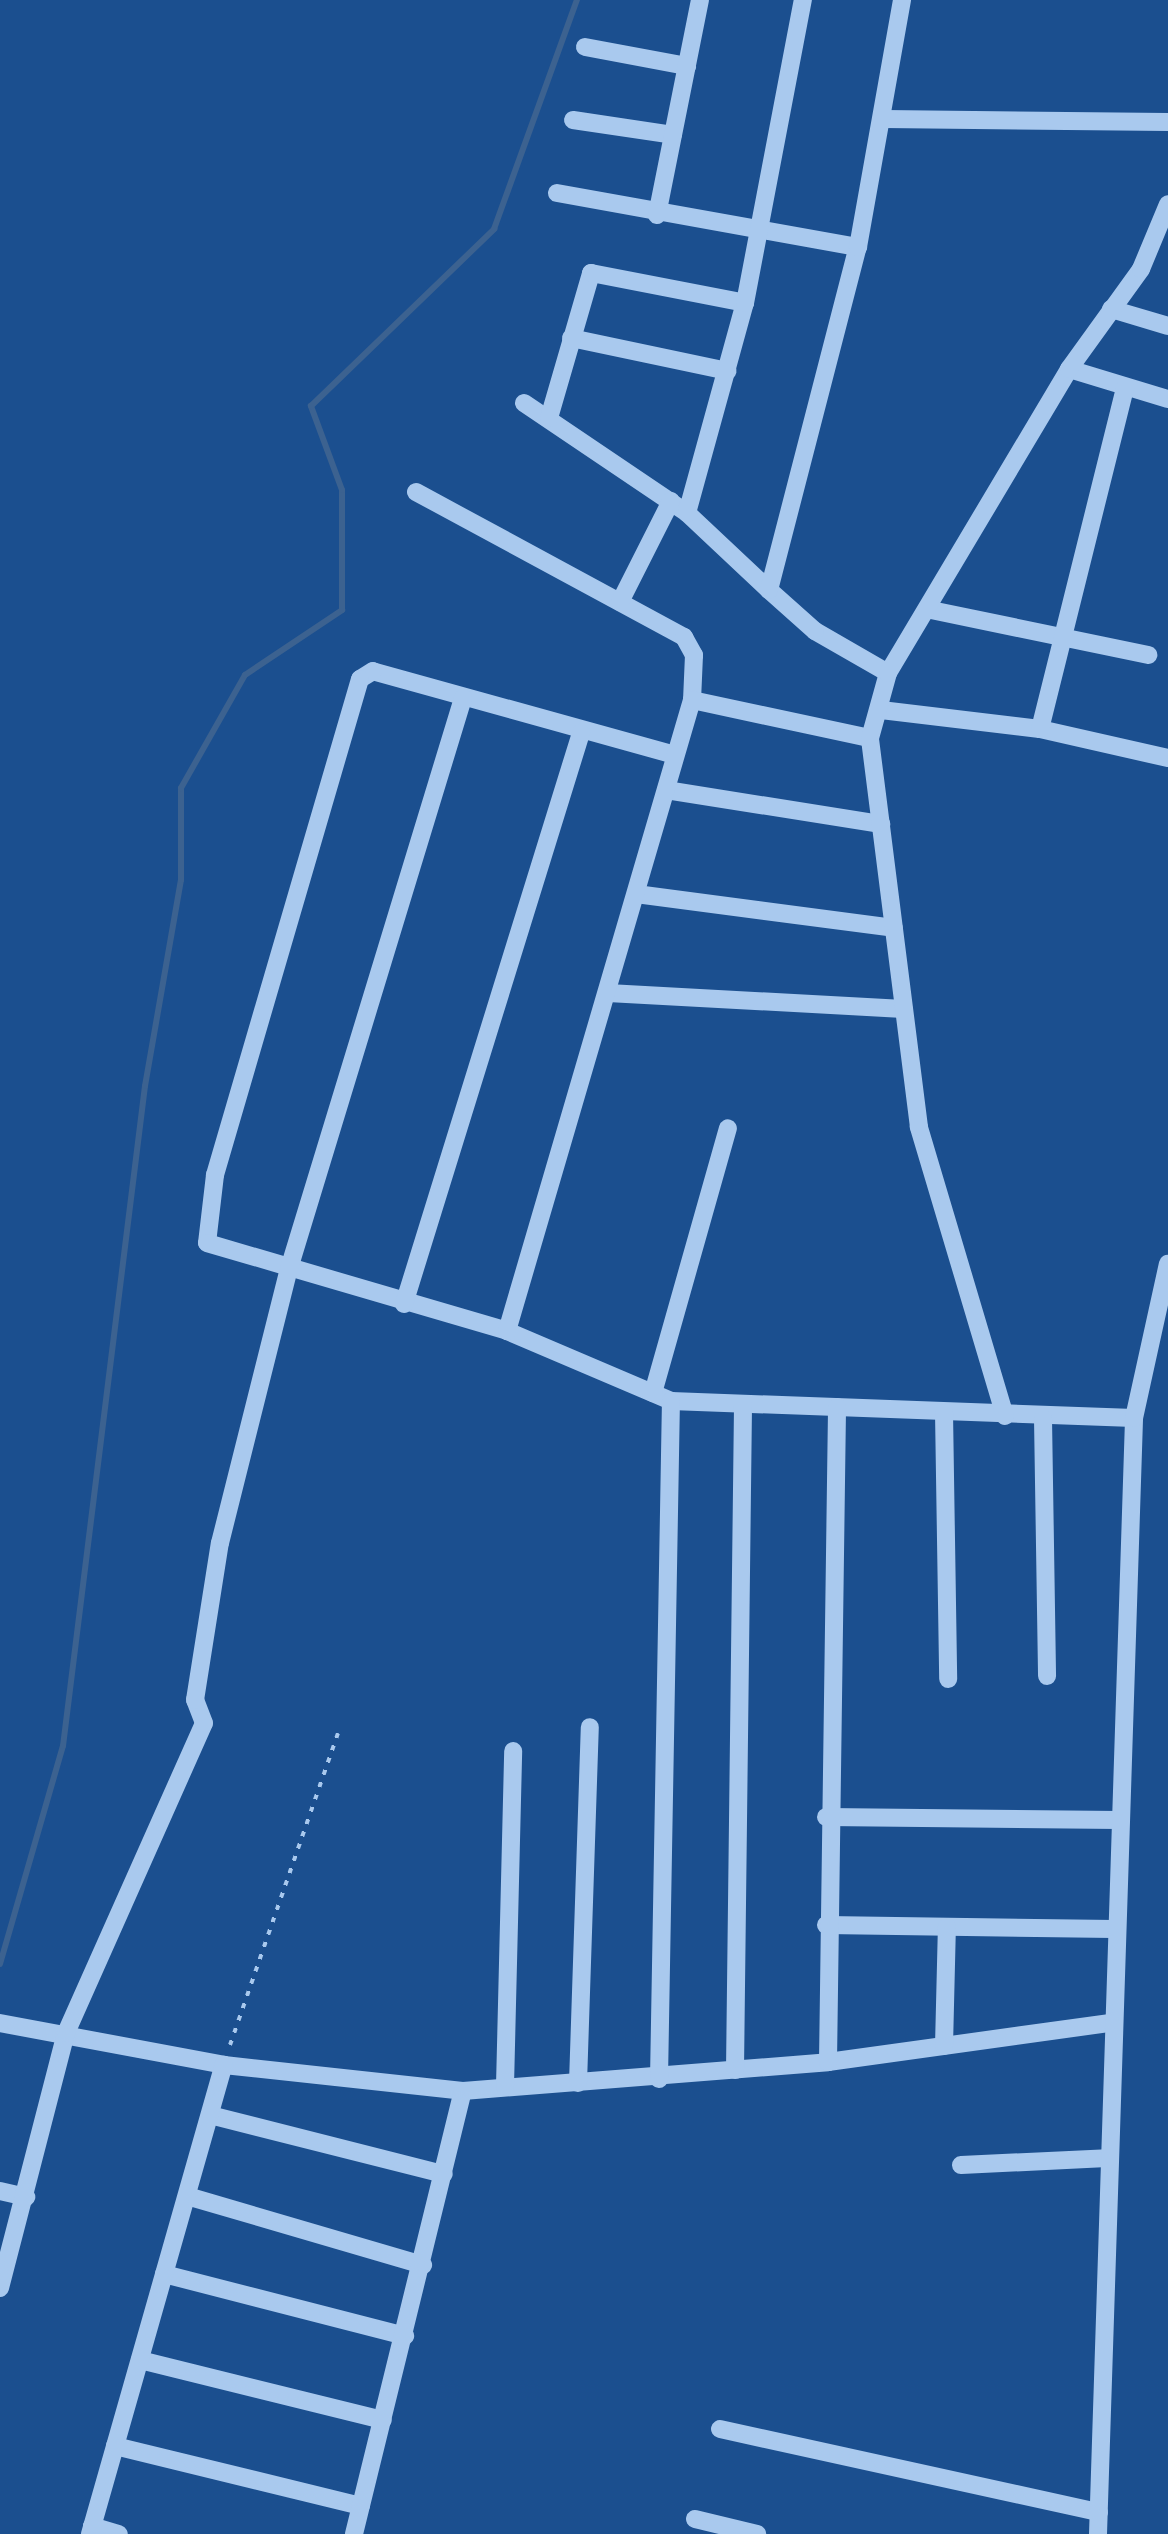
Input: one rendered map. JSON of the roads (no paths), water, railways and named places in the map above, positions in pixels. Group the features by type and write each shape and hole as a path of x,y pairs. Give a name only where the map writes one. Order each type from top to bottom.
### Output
{"street":[{"path":"658,215 700,0"},
{"path":"687,513 745,303 803,0"},
{"path":"769,590 858,247 884,119 902,0"},
{"path":"585,47 687,66"},
{"path":"884,119 1168,122"},
{"path":"573,120 673,135"},
{"path":"557,193 758,233 858,247"},
{"path":"1004,1416 919,1127 870,738 881,710 888,673 931,610 1068,369 1141,269 1168,204"},
{"path":"548,418 591,273 745,303"},
{"path":"1111,309 1168,326"},
{"path":"571,338 728,371"},
{"path":"1068,369 1168,399"},
{"path":"1040,729 1125,387"},
{"path":"524,403 687,513 815,632 888,673"},
{"path":"416,492 692,645 692,700 507,1332"},
{"path":"620,602 670,502"},
{"path":"931,610 1148,655"},
{"path":"675,755 581,733 373,671 360,678 205,1216 207,1243 288,1272 507,1332 672,1401 1043,1418 1134,1418"},
{"path":"0,2288 66,2033 204,1723 195,1700 220,1543 288,1272 462,698"},
{"path":"692,700 870,738"},
{"path":"881,710 1040,729 1168,758"},
{"path":"404,1304 581,733"},
{"path":"666,790 880,824"},
{"path":"636,894 894,928"},
{"path":"608,993 904,1009"},
{"path":"652,1393 728,1128"},
{"path":"1098,2534 1110,2023 1134,1418 1168,1264"},
{"path":"659,2079 672,1401"},
{"path":"734,2070 743,1404"},
{"path":"828,2062 826,1817 838,1406"},
{"path":"944,1412 948,1679"},
{"path":"1043,1418 1046,1676"},
{"path":"578,2083 590,1727"},
{"path":"505,2086 514,1751"},
{"path":"826,1817 1119,1820"},
{"path":"826,1925 1114,1929"},
{"path":"944,2046 947,1926"},
{"path":"9,2024 224,2065 463,2091 659,2079 828,2062 1110,2023"},
{"path":"119,2534 91,2530 224,2065"},
{"path":"354,2534 463,2091"},
{"path":"210,2114 444,2174"},
{"path":"961,2166 1107,2158"},
{"path":"0,2191 26,2197"},
{"path":"187,2196 423,2266"},
{"path":"164,2274 405,2336"},
{"path":"140,2360 383,2420"},
{"path":"720,2429 1099,2512"},
{"path":"115,2446 361,2506"},
{"path":"695,2519 757,2534"}],"waterway":[{"path":"0,1964 63,1746 145,1086 181,880 181,788 245,675 342,610 342,490 311,406 494,229 577,0"}]}
